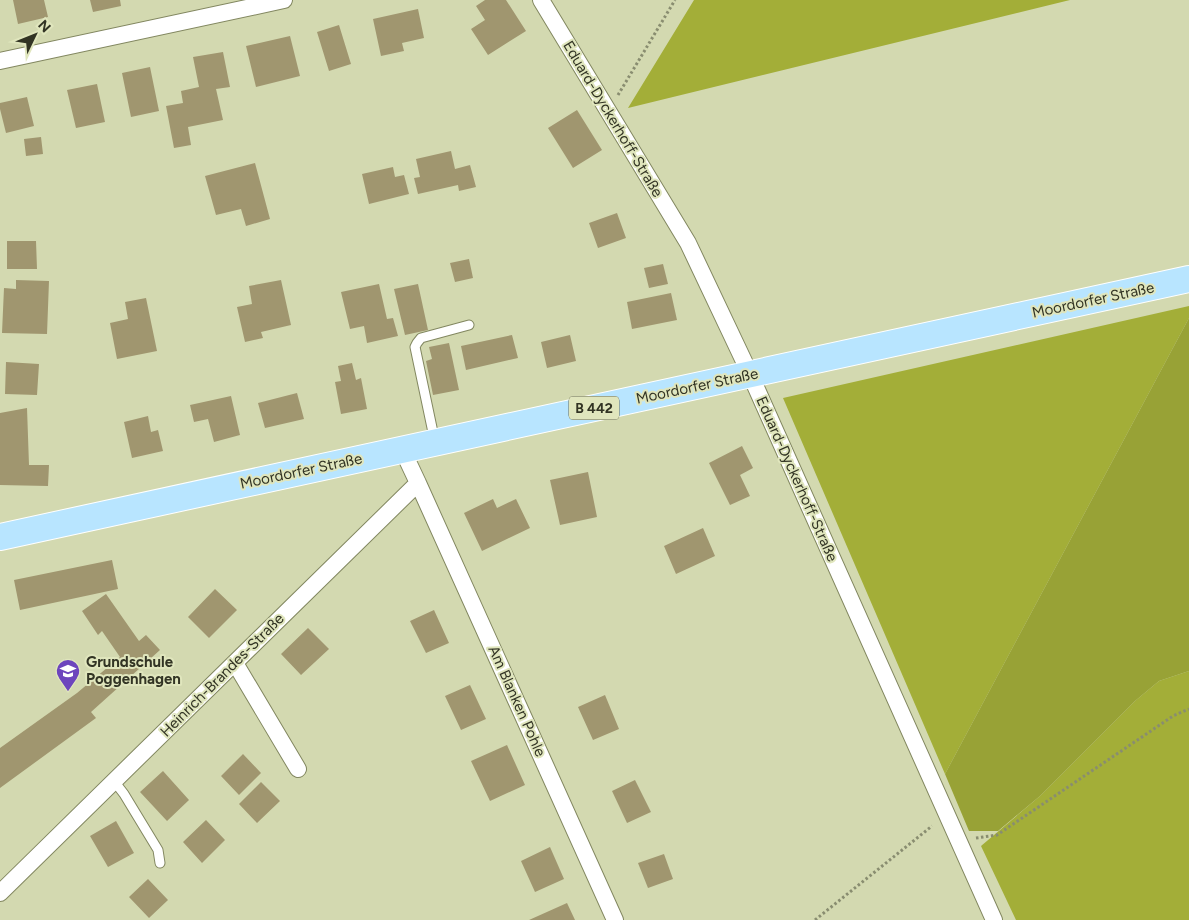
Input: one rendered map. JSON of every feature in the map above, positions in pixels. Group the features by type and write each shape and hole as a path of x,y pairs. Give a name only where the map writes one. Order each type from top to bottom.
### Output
{"main road":[{"name":"Moordorfer Straße","path":"0,536 1189,279"}],"street":[{"path":"0,61 284,0"},
{"name":"Eduard-Dyckerhoff-Straße","path":"541,0 688,243 750,374 994,920"},
{"path":"402,449 418,483"},
{"name":"Heinrich-Brandes-Straße","path":"0,893 418,483"},
{"name":"Am Blanken Pohle","path":"418,483 615,920"},
{"path":"235,663 298,769"}],"lane":[{"path":"434,442 415,348 422,338 470,325"},
{"path":"114,781 158,850 160,863"}],"path":[{"path":"609,110 674,0"},
{"path":"958,840 997,835 1174,716 1189,709"},
{"path":"816,920 946,814"}],"green space":[{"path":"694,0 1070,0 628,108"},
{"path":"1189,306 1189,318 945,774 783,398"},
{"path":"1189,318 1189,671 1159,681 1135,701 1040,796 998,831 969,831 945,774"},
{"path":"1189,671 1189,920 1016,920 981,846 1040,796 1135,701 1159,681"}],"building":[{"path":"13,0 44,0 48,17 18,24"},
{"path":"90,0 120,0 121,6 93,12"},
{"path":"485,0 506,0 526,31 488,55 471,29 485,20 476,6"},
{"path":"418,9 424,38 402,43 404,51 381,56 373,19"},
{"path":"339,25 351,64 329,71 317,32"},
{"path":"290,36 300,76 256,87 246,46"},
{"path":"223,52 230,87 216,89 223,120 188,127 191,145 174,148 166,106 183,103 181,91 199,87 193,57"},
{"path":"150,67 159,111 131,117 122,73"},
{"path":"97,84 105,122 76,128 67,90"},
{"path":"27,97 34,126 6,133 0,103"},
{"path":"577,110 602,150 573,168 548,128"},
{"path":"41,137 43,154 26,156 24,139"},
{"path":"451,151 455,169 470,165 476,187 459,191 458,185 418,194 414,178 420,177 416,159"},
{"path":"255,163 270,219 246,226 241,209 216,215 205,176"},
{"path":"393,167 395,177 404,175 409,194 369,204 362,174"},
{"path":"617,213 626,238 598,248 589,223"},
{"path":"7,241 36,241 37,269 7,269"},
{"path":"469,259 473,278 455,282 450,263"},
{"path":"663,264 668,284 649,288 644,268"},
{"path":"16,280 49,281 47,334 2,333 4,288 16,289"},
{"path":"281,280 291,325 261,332 263,338 245,342 237,307 252,304 249,286"},
{"path":"379,284 387,319 393,318 398,336 367,343 364,326 350,329 341,292"},
{"path":"418,284 428,330 405,335 394,289"},
{"path":"671,293 677,320 632,329 627,302"},
{"path":"146,298 157,351 117,359 110,323 128,319 125,302"},
{"path":"512,335 518,358 466,370 461,346"},
{"path":"570,335 576,361 547,368 541,342"},
{"path":"449,343 459,390 433,395 426,361 432,359 429,347"},
{"path":"6,362 39,364 37,395 5,394"},
{"path":"352,363 356,380 361,378 367,409 341,414 335,382 341,381 338,366"},
{"path":"297,393 304,419 265,428 258,403"},
{"path":"231,396 240,435 214,442 208,419 194,422 190,405"},
{"path":"27,408 29,465 49,465 48,486 0,485 0,413"},
{"path":"148,416 151,432 158,430 163,451 132,458 124,422"},
{"path":"742,446 753,468 740,475 750,496 730,505 709,463"},
{"path":"588,472 597,517 560,525 550,480"},
{"path":"493,499 497,508 516,499 530,528 482,551 464,513"},
{"path":"703,528 715,556 676,574 664,546"},
{"path":"112,560 118,589 20,610 14,580"},
{"path":"215,589 237,610 209,638 188,617"},
{"name":"Grundschule Poggenhagen","path":"106,594 139,641 146,635 160,650 91,712 96,718 0,788 0,748 77,693 120,657 102,631 98,635 82,611"},
{"path":"434,610 449,643 426,653 410,621"},
{"path":"308,628 329,649 301,675 281,654"},
{"path":"470,685 486,719 461,730 445,696"},
{"path":"605,695 619,729 593,740 578,707"},
{"path":"507,745 525,785 490,801 471,761"},
{"path":"243,754 261,773 239,795 221,776"},
{"path":"163,771 189,800 167,821 140,792"},
{"path":"635,780 651,812 627,823 612,791"},
{"path":"261,782 280,801 257,823 239,804"},
{"path":"206,820 225,840 202,863 183,842"},
{"path":"116,821 134,853 108,867 90,836"},
{"path":"550,847 564,879 535,892 521,861"},
{"path":"664,854 673,879 648,888 638,863"},
{"path":"148,879 168,900 149,918 129,897"},
{"path":"567,903 575,920 529,920"}],"place":[{"name":"Grundschule Poggenhagen","path":"68,692"}]}
